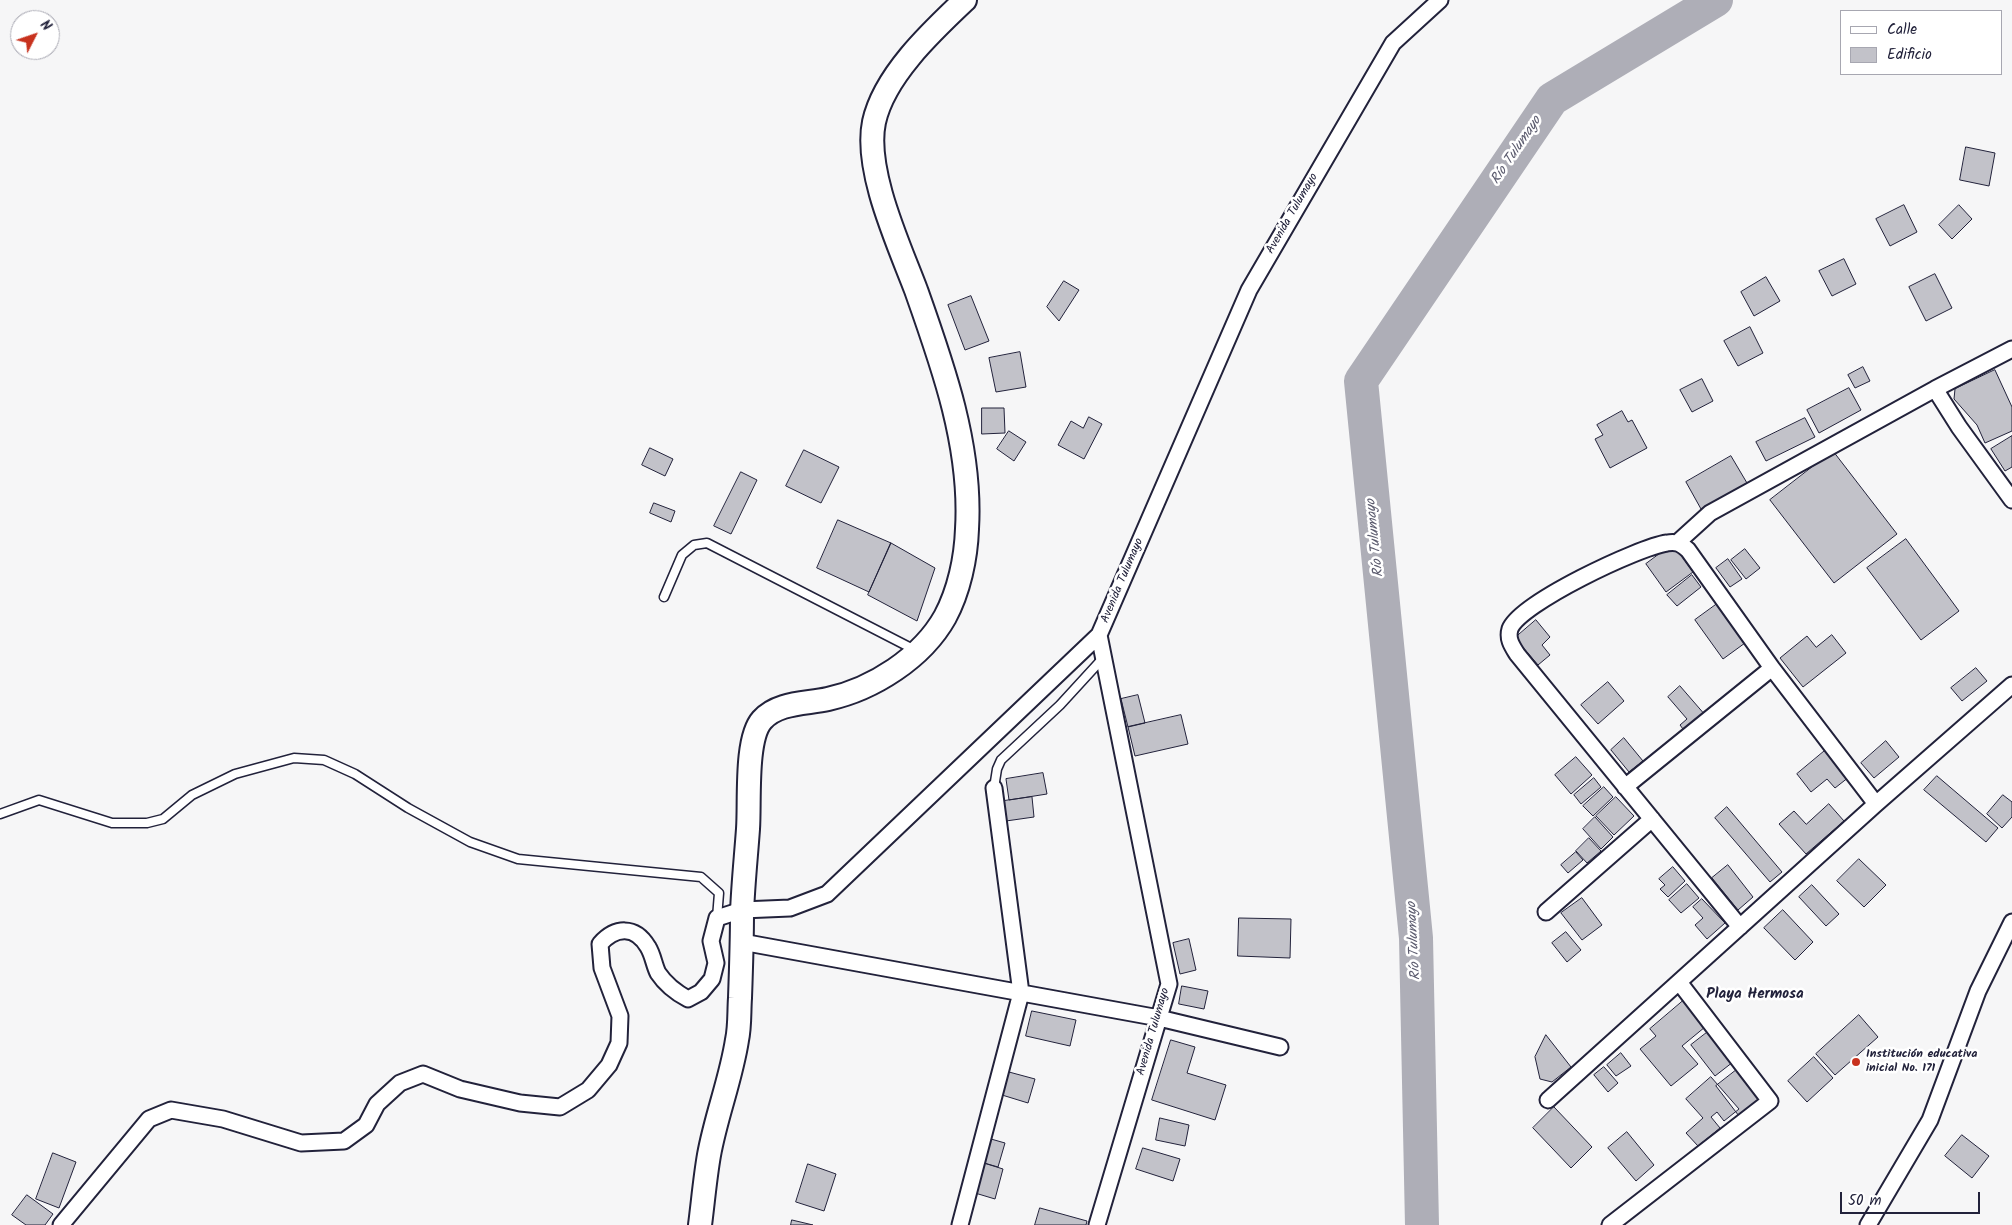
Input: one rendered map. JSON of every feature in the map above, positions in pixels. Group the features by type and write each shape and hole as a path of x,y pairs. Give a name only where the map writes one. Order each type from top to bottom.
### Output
{"main road":[{"path":"700,1225 709,1155 738,1038 742,910 750,800 751,746 755,730 764,718 779,709 854,692 883,676 917,650 927,641 945,617 956,590 961,570 967,530 967,496 964,457 955,410 919,299 882,195 873,161 871,140 875,118 884,96 898,73 920,46 965,0"}],"street":[{"name":"Avenida Tulumayo","path":"1097,1225 1169,984 1100,635 1249,290 1393,42 1440,0"},
{"path":"1740,927 1517,654 1509,639 1511,628 1519,618 1563,587 1629,557 1667,543 1678,542 1710,512 1934,389 2012,349"},
{"path":"1934,389 2012,500"},
{"path":"1678,542 1688,550 1772,668 1876,804"},
{"path":"61,1225 149,1119 171,1110 223,1119 301,1143 344,1141 366,1125 378,1104 400,1083 423,1074 460,1089 520,1103 560,1107 588,1090 609,1066 619,1043 620,1016 602,968 600,944 609,934 628,930 640,937 649,948 658,972 672,991 688,999 701,992 712,979 716,963 711,941 717,918 742,910 790,908 827,894 1100,635"},
{"path":"1625,787 1772,668"},
{"path":"1548,1100 1876,804 2012,685"},
{"path":"960,1225 1021,993 994,788"},
{"path":"1546,912 1652,819"},
{"path":"1868,1225 1930,1120 1978,991 2012,922"},
{"path":"742,942 1159,1018 1280,1047"},
{"path":"1610,1225 1770,1101 1679,982"}],"lane":[{"path":"664,597 682,555 694,545 707,543 917,650"},
{"path":"994,788 997,769 1001,760 1054,711 1104,657"},
{"path":"0,814 39,800 112,823 147,823 163,818 192,795 234,774 294,758 324,760 355,774 408,808 470,842 518,859 701,877 720,893 717,918"}],"building":[{"path":"1966,147 1995,153 1989,186 1960,180"},
{"path":"1904,205 1917,232 1890,246 1876,219"},
{"path":"1959,205 1972,219 1952,239 1939,225"},
{"path":"1844,259 1856,284 1832,296 1819,271"},
{"path":"1935,274 1952,308 1926,321 1909,287"},
{"path":"1766,277 1780,301 1754,316 1741,292"},
{"path":"1064,281 1079,290 1059,321 1047,307"},
{"path":"971,296 989,341 965,350 948,305"},
{"path":"1750,327 1763,353 1738,366 1724,341"},
{"path":"1020,352 1026,387 996,392 989,358"},
{"path":"1863,367 1870,381 1855,388 1848,375"},
{"path":"1995,370 2012,407 2012,431 1985,443 1977,425 1954,399 1955,389"},
{"path":"1702,379 1713,401 1692,412 1680,390"},
{"path":"1849,388 1861,410 1819,433 1807,410"},
{"path":"982,408 1004,408 1005,433 982,434"},
{"path":"1622,411 1628,422 1632,420 1647,448 1610,468 1595,439 1603,435 1597,425"},
{"path":"1089,417 1102,424 1084,459 1058,445 1071,421 1083,428"},
{"path":"1805,418 1815,437 1766,461 1756,442"},
{"path":"1009,431 1026,442 1014,461 997,449"},
{"path":"2012,436 2012,467 2005,471 1991,449"},
{"path":"650,448 673,459 665,476 642,465"},
{"path":"804,450 839,467 821,503 786,486"},
{"path":"1833,451 1897,534 1834,583 1770,500"},
{"path":"1731,456 1747,483 1701,509 1686,482"},
{"path":"741,472 757,480 731,534 714,526"},
{"path":"654,503 675,511 671,522 650,513"},
{"path":"838,520 891,543 869,592 817,568"},
{"path":"1906,539 1959,611 1921,640 1867,568"},
{"path":"891,543 935,568 917,621 868,595"},
{"path":"1673,544 1693,572 1666,592 1646,564"},
{"path":"1745,549 1760,568 1746,579 1731,560"},
{"path":"1728,559 1742,579 1730,587 1716,568"},
{"path":"1692,575 1701,587 1677,606 1667,595"},
{"path":"1717,604 1745,643 1723,659 1695,620"},
{"path":"1536,620 1550,637 1542,645 1550,655 1538,665 1515,638"},
{"path":"1832,635 1846,653 1803,687 1780,658 1807,636 1816,647"},
{"path":"1976,668 1987,681 1962,701 1951,688"},
{"path":"1608,682 1624,701 1598,724 1581,705"},
{"path":"1680,686 1706,716 1686,733 1680,725 1687,719 1668,697"},
{"path":"1138,695 1145,723 1128,727 1121,699"},
{"path":"1181,715 1188,744 1135,756 1128,727"},
{"path":"1624,738 1643,761 1629,772 1611,750"},
{"path":"1886,741 1899,757 1874,778 1861,763"},
{"path":"1827,749 1849,777 1835,788 1827,779 1811,792 1797,774"},
{"path":"1576,757 1592,775 1571,794 1555,775"},
{"path":"1043,773 1047,794 1009,800 1006,779"},
{"path":"1937,776 1998,828 1986,842 1924,790"},
{"path":"1594,778 1601,787 1581,804 1574,795"},
{"path":"1604,787 1613,797 1593,816 1583,806"},
{"path":"2003,795 2012,802 2012,817 2002,828 1987,814"},
{"path":"1032,797 1034,817 1006,821 1004,801"},
{"path":"1616,797 1634,816 1614,835 1596,816"},
{"path":"1829,804 1844,821 1806,854 1779,824 1794,811 1806,824"},
{"path":"1727,807 1782,872 1770,882 1715,818"},
{"path":"1595,817 1613,837 1601,849 1583,829"},
{"path":"1589,838 1601,851 1587,863 1576,851"},
{"path":"1576,852 1583,860 1568,873 1561,865"},
{"path":"1859,859 1886,885 1864,907 1837,881"},
{"path":"1728,865 1753,897 1738,910 1712,878"},
{"path":"1673,867 1685,881 1668,897 1660,889 1665,885 1659,879"},
{"path":"1687,884 1699,898 1681,913 1669,900"},
{"path":"1812,885 1839,914 1826,926 1799,897"},
{"path":"1582,898 1602,925 1582,940 1561,913"},
{"path":"1702,899 1725,923 1707,939 1695,925 1703,918 1693,907"},
{"path":"1783,910 1813,942 1795,960 1764,928"},
{"path":"1239,918 1291,919 1290,958 1238,956"},
{"path":"1566,932 1581,950 1567,962 1552,943"},
{"path":"1189,939 1196,970 1180,974 1173,943"},
{"path":"1182,986 1208,991 1204,1009 1179,1004"},
{"path":"1683,1001 1705,1027 1682,1046 1698,1064 1671,1086 1640,1049 1656,1036 1650,1029"},
{"path":"1032,1011 1076,1020 1070,1046 1026,1036"},
{"path":"1859,1015 1878,1037 1835,1075 1816,1054"},
{"path":"1709,1031 1733,1062 1715,1076 1691,1045"},
{"path":"1546,1035 1571,1067 1552,1082 1540,1079 1535,1057"},
{"path":"1171,1040 1195,1047 1187,1073 1226,1085 1215,1120 1152,1100"},
{"path":"1621,1053 1631,1066 1616,1076 1607,1065"},
{"path":"1814,1057 1833,1078 1807,1102 1788,1081"},
{"path":"1604,1067 1618,1083 1608,1092 1594,1075"},
{"path":"1739,1068 1762,1098 1739,1116 1716,1086"},
{"path":"1009,1072 1035,1079 1028,1103 1002,1095"},
{"path":"1711,1077 1739,1109 1724,1121 1717,1112 1711,1117 1720,1128 1698,1146 1686,1133 1703,1118 1686,1099"},
{"path":"1554,1107 1592,1147 1571,1168 1533,1128"},
{"path":"1160,1118 1189,1125 1185,1146 1156,1140"},
{"path":"1627,1132 1654,1165 1636,1181 1608,1148"},
{"path":"1962,1135 1989,1156 1972,1178 1945,1156"},
{"path":"991,1139 1005,1143 998,1167 984,1163"},
{"path":"1143,1148 1180,1159 1173,1181 1136,1169"},
{"path":"53,1153 76,1162 59,1208 36,1199"},
{"path":"984,1163 1003,1169 995,1199 975,1193"},
{"path":"808,1164 836,1174 824,1211 796,1202"},
{"path":"27,1195 53,1214 45,1225 26,1225 12,1215"},
{"path":"1040,1208 1087,1221 1086,1225 1035,1225"},
{"path":"792,1220 813,1225 791,1225"}],"waterway":[{"name":"Río Tulumayo","path":"1422,1225 1416,938 1361,381 1552,99 1716,0"}],"place":[{"name":"Institución educativa inicial No. 171","path":"1856,1062"}],"district":[{"name":"Playa Hermosa","path":"1755,995"}]}
